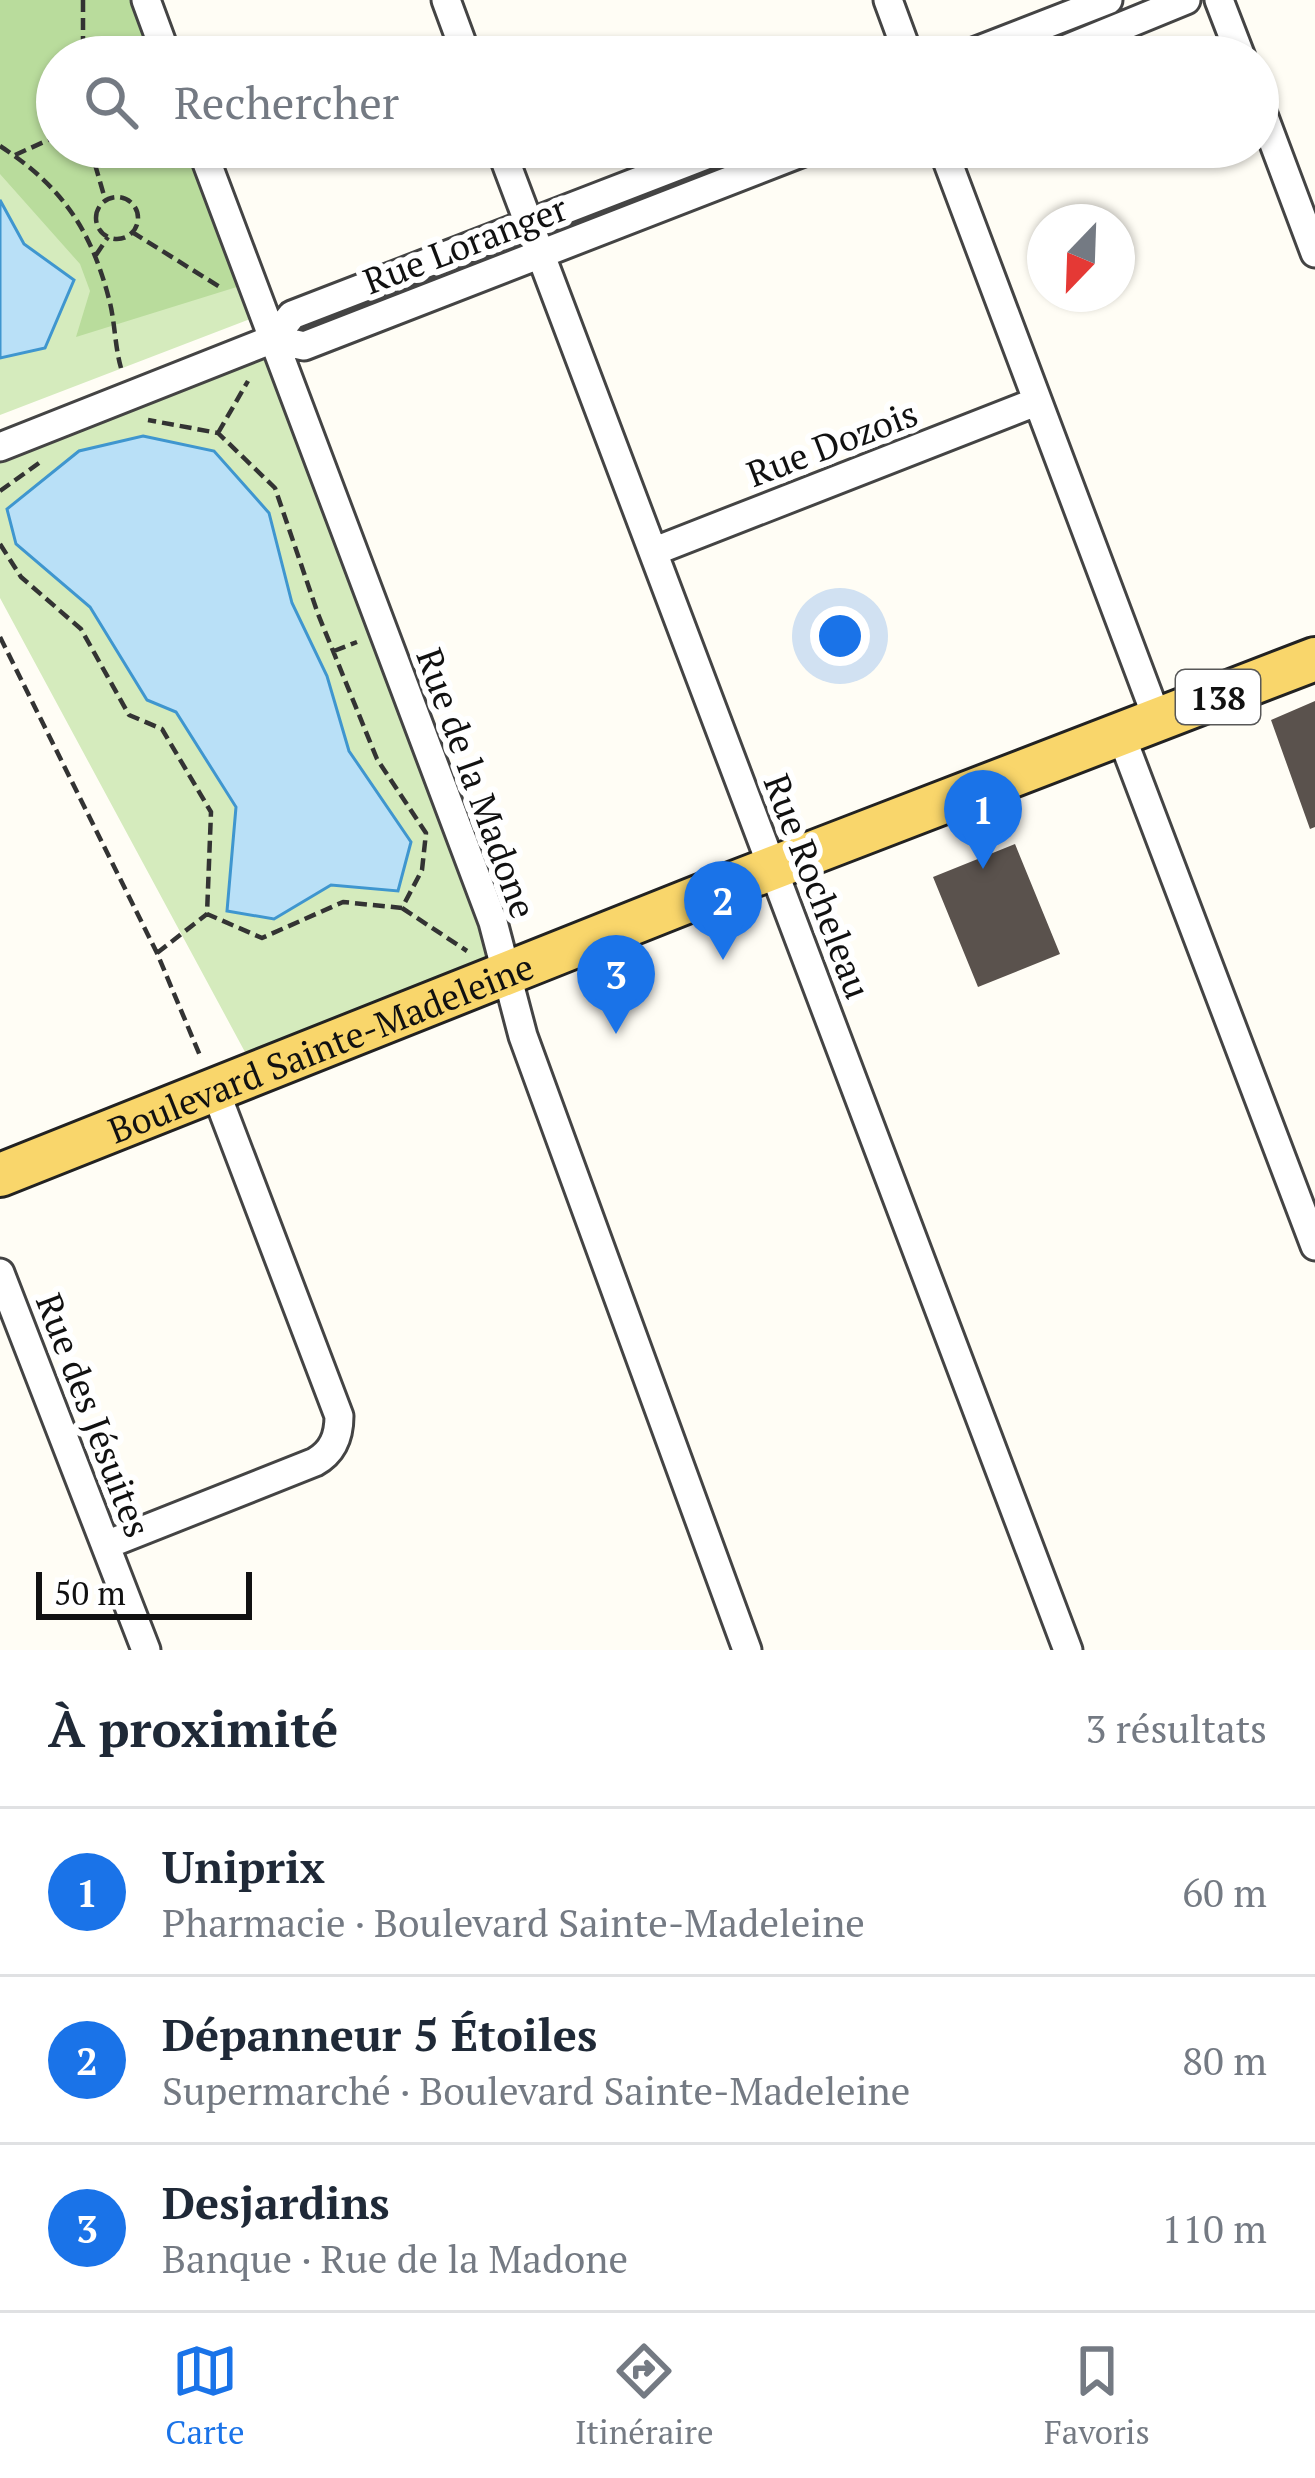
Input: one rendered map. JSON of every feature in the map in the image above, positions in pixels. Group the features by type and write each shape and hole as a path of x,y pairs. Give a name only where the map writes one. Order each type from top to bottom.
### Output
{"main road":[{"name":"Boulevard Sainte-Madeleine","path":"0,1175 1315,659"}],"street":[{"path":"146,0 159,36"},
{"path":"446,0 459,36"},
{"path":"888,0 901,36"},
{"path":"1015,36 1108,0"},
{"path":"1099,36 1186,0"},
{"path":"1219,0 1233,36"},
{"path":"1279,157 1315,253"},
{"name":"Rue de la Madone","path":"209,168 494,922 523,1036 743,1649"},
{"name":"Rue Rocheleau","path":"508,168 1068,1650"},
{"name":"Rue Loranger","path":"0,447 273,339 292,315 674,168"},
{"name":"Rue Loranger","path":"273,339 304,346 762,168"},
{"path":"950,168 1036,402 1139,728 1315,1246"},
{"name":"Rue Dozois","path":"655,551 1036,402"},
{"path":"106,1545 315,1462 337,1436 339,1416 215,1090"},
{"name":"Rue des Jésuites","path":"0,1273 146,1650"}],"path":[{"path":"83,0 83,36"},
{"path":"0,146 79,218 96,255 130,394"},
{"path":"15,155 36,146"},
{"path":"96,168 105,200 96,216 99,228 109,237 132,232 138,214 133,203 122,197 105,200"},
{"path":"79,218 96,216"},
{"path":"132,232 238,297 255,289"},
{"path":"96,255 109,237"},
{"path":"218,434 273,339"},
{"path":"132,424 150,420 218,434 275,488 318,614 377,759 426,833 422,870 402,908"},
{"path":"0,491 39,464"},
{"path":"0,544 21,577 81,629 129,715 162,729 211,812 207,914 157,953"},
{"path":"0,637 157,953 215,1090"},
{"path":"207,914 262,938 343,902 402,908 505,976"}],"green space":[{"path":"0,0 36,36 36,168 207,168 266,313 0,415"},
{"path":"0,0 137,0 150,36 36,36 36,168 198,168 240,286 76,337 90,291 80,264 0,174"},
{"path":"275,336 500,967 252,1065 0,598 0,448"}],"water":[{"path":"0,200 24,244 74,280 45,348 0,358"},
{"path":"143,436 214,451 269,513 292,603 327,676 349,751 411,842 398,891 331,885 274,919 227,911 236,807 176,712 147,700 90,607 16,544 7,509 79,451"}],"building":[{"path":"1315,701 1315,827 1310,829 1271,720"},
{"path":"1015,844 1060,954 978,987 933,877"}],"place":[{"name":"Uniprix","path":"983,869"},
{"name":"Dépanneur 5 Étoiles","path":"723,960"},
{"name":"Desjardins","path":"616,1034"}]}
